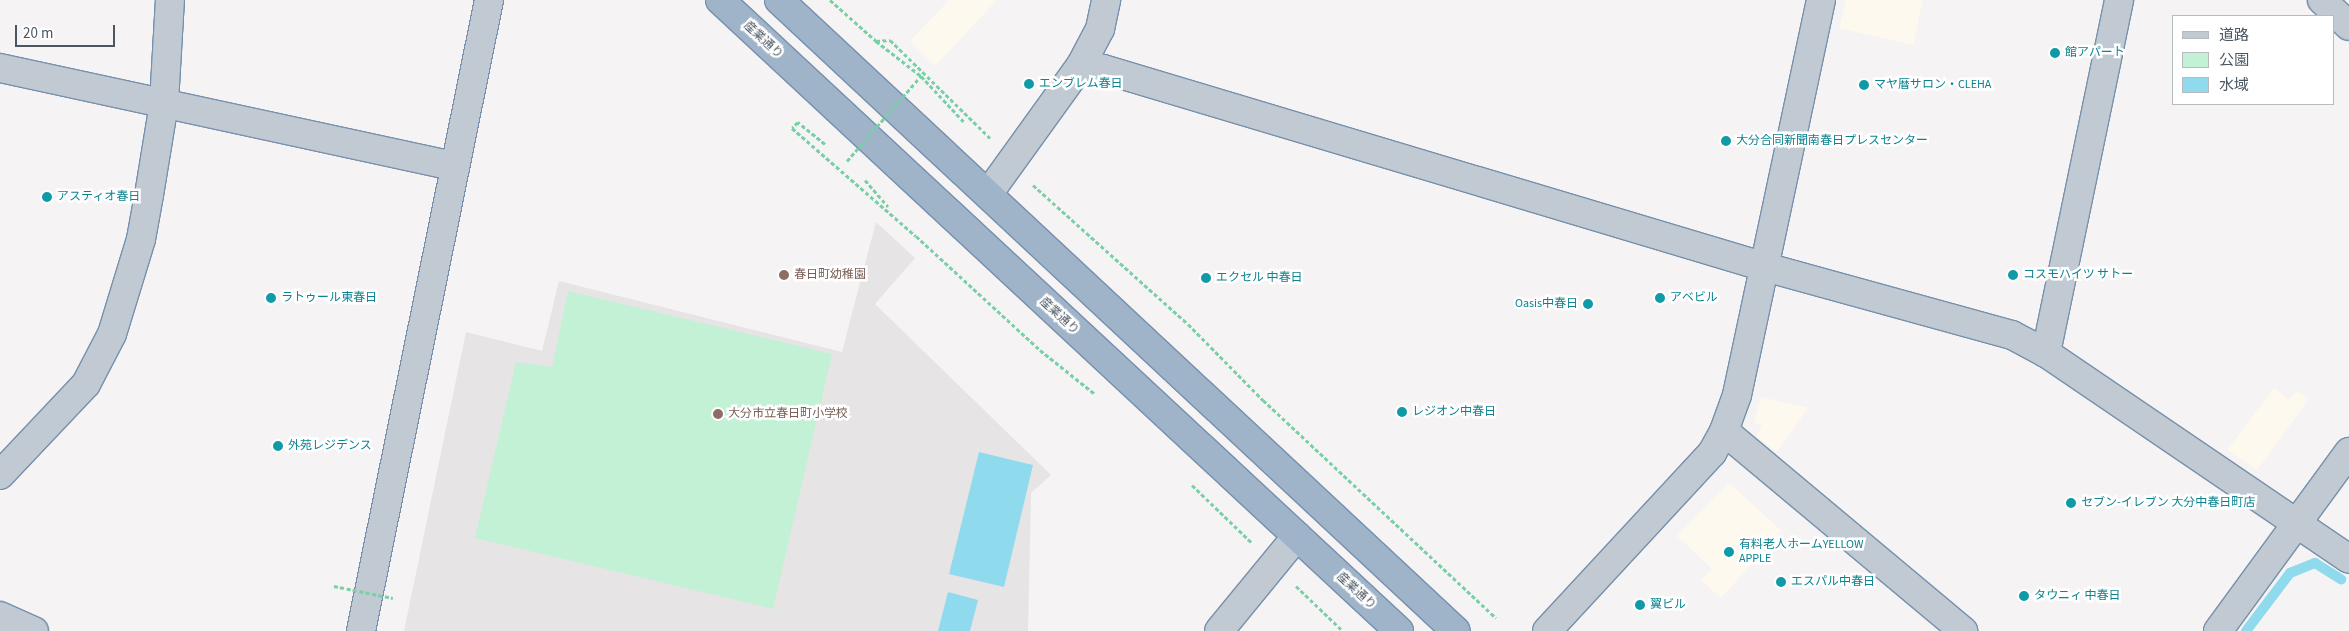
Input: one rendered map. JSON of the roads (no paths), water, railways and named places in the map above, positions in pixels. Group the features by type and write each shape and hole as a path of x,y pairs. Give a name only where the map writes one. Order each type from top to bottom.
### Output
{"highway":[{"name":"産業通り","path":"720,0 1399,631"},
{"path":"779,0 1456,631"}],"street":[{"path":"0,475 86,384 112,334 141,239 164,103 170,0"},
{"path":"360,631 489,0"},
{"path":"988,194 1081,66 1100,29 1106,0"},
{"path":"1546,631 1712,453 1724,431 1736,395 1765,267 1821,0"},
{"path":"2046,353 2119,0"},
{"path":"2322,0 2349,26"},
{"path":"1081,66 1103,69 1765,267 2012,335 2046,353 2349,559"},
{"path":"0,68 455,166"},
{"path":"1724,431 1963,631"},
{"path":"2218,631 2349,452"},
{"path":"1218,631 1297,536"},
{"path":"0,616 34,631"}],"water":[{"path":"979,452 1033,465 1004,587 949,574"},
{"path":"948,592 978,600 970,631 938,631"}],"waterway":[{"path":"2246,631 2290,573 2315,563 2341,579"}],"place":[{"name":"館アパート","path":"2055,53"},
{"name":"エンブレム春日","path":"1029,84"},
{"name":"マヤ暦サロン・CLEHA","path":"1864,85"},
{"name":"大分合同新聞南春日プレスセンター","path":"1726,141"},
{"name":"アスティオ春日","path":"47,197"},
{"name":"春日町幼稚園","path":"784,275"},
{"name":"コスモハイツ サトー","path":"2013,275"},
{"name":"エクセル 中春日","path":"1206,278"},
{"name":"ラトゥール東春日","path":"271,298"},
{"name":"アベビル","path":"1660,298"},
{"name":"Oasis中春日","path":"1588,304"},
{"name":"レジオン中春日","path":"1402,412"},
{"name":"大分市立春日町小学校","path":"718,414"},
{"name":"外苑レジデンス","path":"278,446"},
{"name":"セブン-イレブン 大分中春日町店","path":"2071,503"},
{"name":"有料老人ホームYELLOW APPLE","path":"1729,552"},
{"name":"エスパル中春日","path":"1781,582"},
{"name":"タウニィ 中春日","path":"2024,596"},
{"name":"翼ビル","path":"1640,605"}]}
